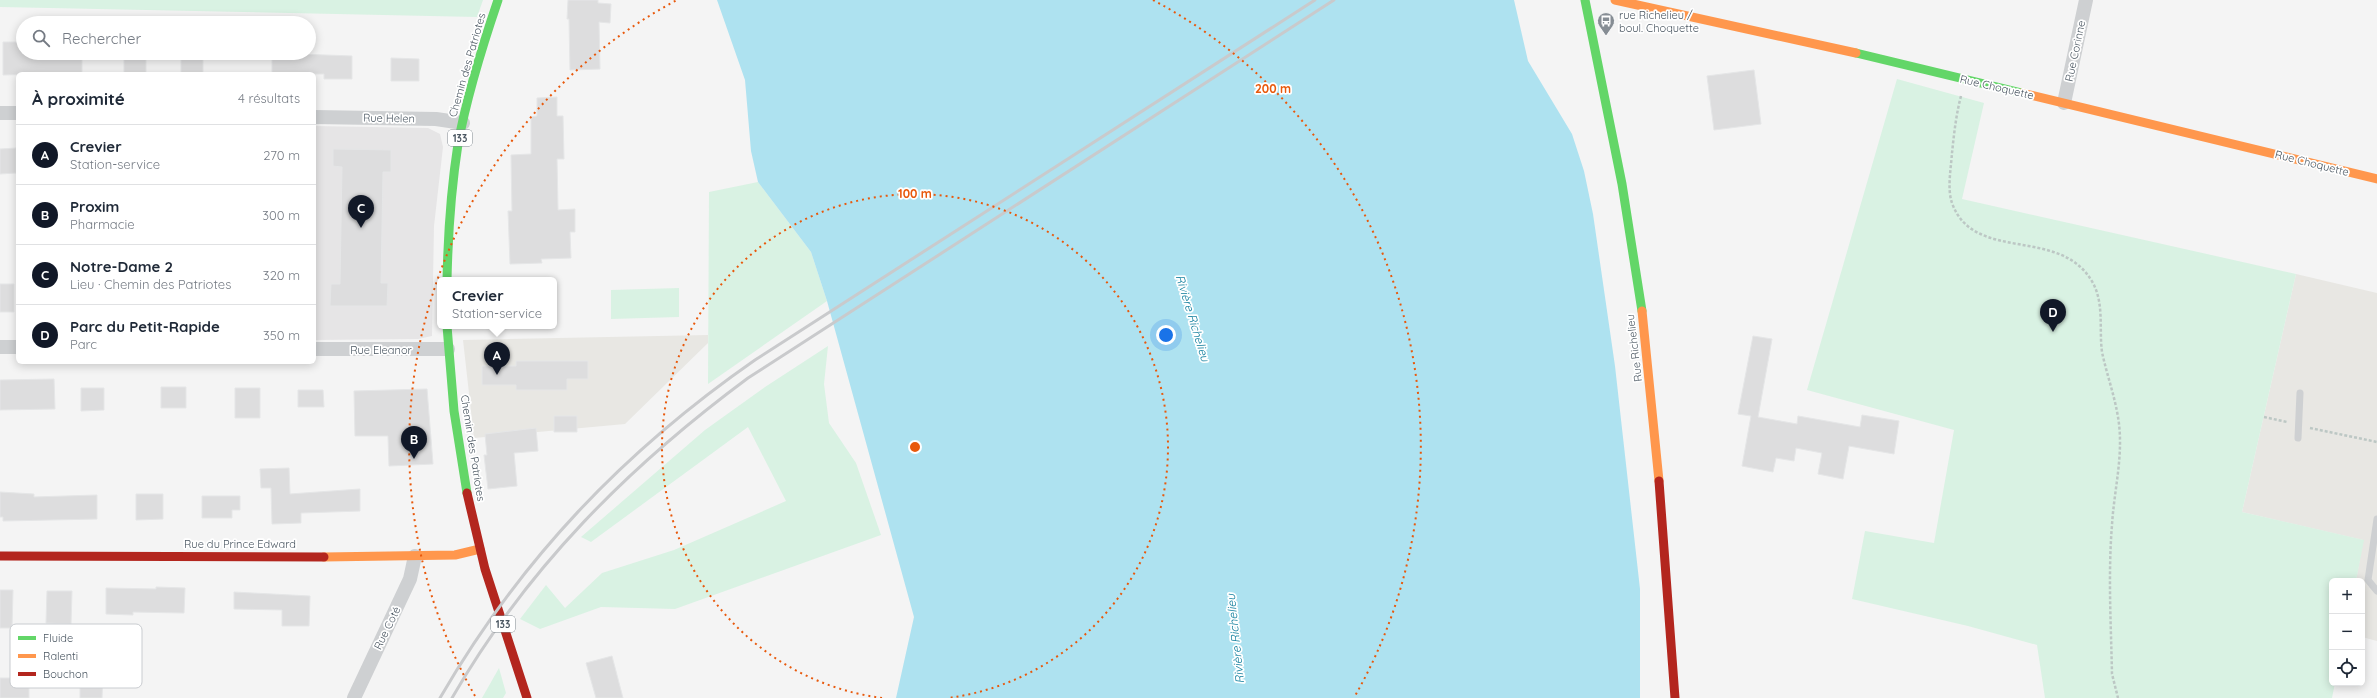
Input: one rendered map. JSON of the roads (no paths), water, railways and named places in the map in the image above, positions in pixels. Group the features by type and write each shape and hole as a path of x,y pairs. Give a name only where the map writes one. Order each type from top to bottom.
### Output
{"main road":[{"name":"Chemin des Patriotes","path":"447,277 450,212 463,124 475,73 498,0"},
{"name":"Rue Richelieu","path":"1588,0 1614,141 1642,310 1650,378 1675,698"},
{"name":"Rue Choquette","path":"1615,0 1839,49 2377,179"},
{"name":"Chemin des Patriotes","path":"447,329 453,417 480,549"},
{"name":"Rue du Prince Edward","path":"0,556 415,556 455,555 480,549"},
{"name":"133","path":"480,549 527,698"}],"street":[{"name":"Rue Corinne","path":"2064,103 2086,0"},
{"path":"0,113 16,113"},
{"name":"Rue Helen","path":"316,117 436,119 463,124"},
{"path":"0,347 16,347"},
{"name":"Rue Eleanor","path":"316,349 448,349"},
{"name":"Rue Coté","path":"354,698 410,579 415,556"}],"lane":[{"path":"2298,438 2300,393"},
{"path":"2377,519 2368,580 2377,591"}],"water":[{"name":"Rivière Richelieu","path":"717,0 1514,0 1528,61 1572,134 1584,171 1593,214 1615,366 1640,589 1640,698 896,698 914,617 827,301 811,252 758,182 751,151 745,80"}],"railway":[{"path":"440,698 471,648 540,554 578,511 619,471 662,432 707,395 755,360 1315,0"},
{"path":"452,698 481,651 513,606 547,563 621,484 704,412 748,378 1334,0"}],"place":[{"name":"rue Richelieu / boul. Choquette","path":"1606,36"},
{"name":"Notre-Dame 2","path":"361,228"},
{"name":"Parc du Petit-Rapide","path":"2053,332"},
{"name":"Crevier","path":"497,375"},
{"name":"Proxim","path":"414,459"}]}
